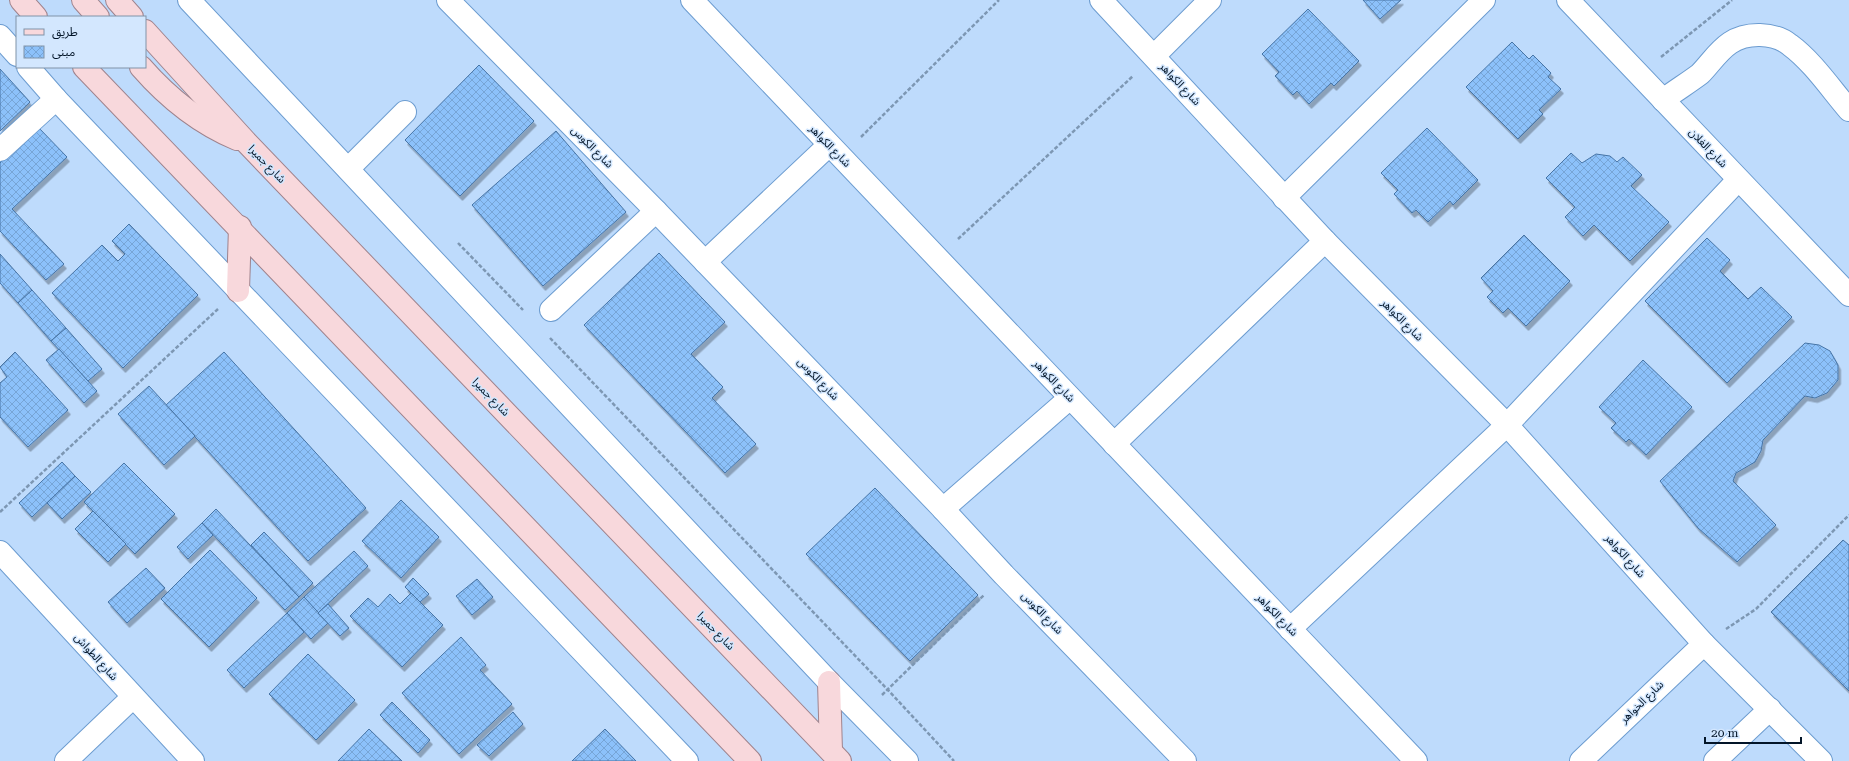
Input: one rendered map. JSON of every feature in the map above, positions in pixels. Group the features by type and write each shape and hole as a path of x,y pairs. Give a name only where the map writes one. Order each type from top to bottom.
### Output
{"main road":[{"path":"21,0 36,16"},
{"path":"37,16 36,11 39,0"},
{"path":"83,0 97,16"},
{"path":"117,0 131,16"},
{"name":"شارع جميرا","path":"146,32 246,142 836,756"},
{"path":"85,68 240,227 750,761"},
{"path":"142,68 157,85 180,106 205,123 246,142"},
{"path":"238,291 240,227"},
{"path":"829,682 836,756"}],"street":[{"path":"188,0 861,716 907,761"},
{"name":"شارع الكوس","path":"448,0 656,211 943,508 1004,575 1185,761"},
{"name":"شارع الكواهر","path":"692,0 1416,761"},
{"name":"شارع الكواهر","path":"1101,0 1324,241 1507,425 1704,644 1821,761"},
{"path":"1154,56 1210,0"},
{"path":"1284,198 1484,0"},
{"name":"شارع الغلان","path":"1568,0 1849,295"},
{"path":"1662,100 1699,74 1730,43 1744,37 1759,35 1775,37 1789,44 1800,53 1849,110"},
{"path":"0,36 16,54"},
{"path":"29,68 56,99 238,291 687,761"},
{"path":"0,150 56,99"},
{"path":"348,169 405,112"},
{"path":"705,262 835,151"},
{"path":"1290,629 1507,425 1738,180"},
{"path":"551,310 656,211"},
{"path":"1114,444 1324,241"},
{"path":"943,508 1070,398"},
{"name":"شارع الطواش","path":"0,552 193,761"},
{"name":"شارع الخواهر","path":"1581,761 1704,644"},
{"path":"66,761 133,697"},
{"path":"1715,761 1770,710"}],"path":[{"path":"835,151 999,0"},
{"path":"1639,75 1732,0"},
{"path":"938,258 1154,56"},
{"path":"455,239 525,312"},
{"path":"0,512 238,291"},
{"path":"547,335 888,690 954,761"},
{"path":"1704,644 1756,609 1849,515"},
{"path":"861,716 1004,575"}],"building":[{"path":"1363,0 1401,0 1380,19"},
{"path":"1308,9 1359,61 1334,86 1331,83 1309,104 1297,91 1293,95 1275,76 1279,72 1262,54"},
{"path":"1512,42 1529,59 1533,55 1551,73 1548,77 1561,89 1539,110 1543,114 1518,139 1466,87"},
{"path":"479,65 534,121 460,196 405,140"},
{"path":"0,69 30,102 0,131"},
{"path":"38,127 67,157 12,209 64,264 46,280 0,231 0,163"},
{"path":"1427,128 1478,180 1453,205 1450,201 1428,222 1416,210 1412,213 1394,194 1398,190 1381,173"},
{"path":"556,131 626,212 543,286 472,205"},
{"path":"1571,153 1582,163 1596,154 1610,156 1617,162 1623,157 1642,175 1631,186 1669,222 1630,261 1594,225 1583,236 1565,217 1575,207 1546,178"},
{"path":"129,224 198,295 123,368 52,293 102,245 118,261 125,254 112,241"},
{"path":"1524,235 1570,281 1526,326 1508,308 1503,313 1487,297 1493,291 1481,278"},
{"path":"1707,238 1730,260 1720,271 1748,299 1761,287 1792,317 1727,383 1645,301"},
{"path":"659,253 725,322 691,354 723,387 712,398 756,444 725,473 584,325"},
{"path":"0,254 32,290 18,303 0,283"},
{"path":"32,290 66,328 51,341 18,303"},
{"path":"66,328 102,369 88,381 51,341"},
{"path":"1805,343 1819,345 1830,351 1838,365 1838,380 1827,393 1815,398 1805,396 1763,440 1761,451 1755,462 1736,473 1733,481 1776,525 1737,562 1698,528 1660,481"},
{"path":"59,349 97,391 84,403 46,360"},
{"path":"15,352 68,410 28,447 0,417 0,383 7,377 0,367"},
{"path":"224,352 366,508 308,561 166,405"},
{"path":"1643,360 1692,407 1646,455 1629,439 1626,442 1611,428 1616,423 1599,407"},
{"path":"149,386 195,436 164,465 118,414"},
{"path":"62,462 75,476 32,517 19,503"},
{"path":"124,463 175,514 135,554 84,502"},
{"path":"75,476 91,492 62,519 47,503"},
{"path":"875,488 978,595 910,661 806,554"},
{"path":"401,500 439,537 401,578 362,541"},
{"path":"216,509 299,597 285,610 202,523"},
{"path":"93,511 126,544 108,562 75,529"},
{"path":"202,523 213,535 188,559 177,547"},
{"path":"264,532 313,583 299,597 251,545"},
{"path":"1843,540 1849,545 1849,691 1771,612"},
{"path":"210,550 257,598 209,647 161,599"},
{"path":"354,551 368,566 318,613 304,597"},
{"path":"146,568 165,588 127,623 108,602"},
{"path":"413,578 429,594 420,602 405,587"},
{"path":"477,579 493,597 472,615 456,596"},
{"path":"411,593 443,625 402,667 350,616 368,598 378,607 390,594 400,604"},
{"path":"304,597 328,623 311,639 287,613"},
{"path":"328,604 349,628 340,636 318,613"},
{"path":"287,613 304,632 244,688 227,670"},
{"path":"461,637 486,665 480,670 512,704 459,754 402,693"},
{"path":"308,654 355,700 316,740 269,694"},
{"path":"392,702 430,740 418,753 380,715"},
{"path":"513,712 523,724 489,756 477,745"},
{"path":"369,729 402,761 338,761"},
{"path":"605,729 636,761 572,761"}]}
